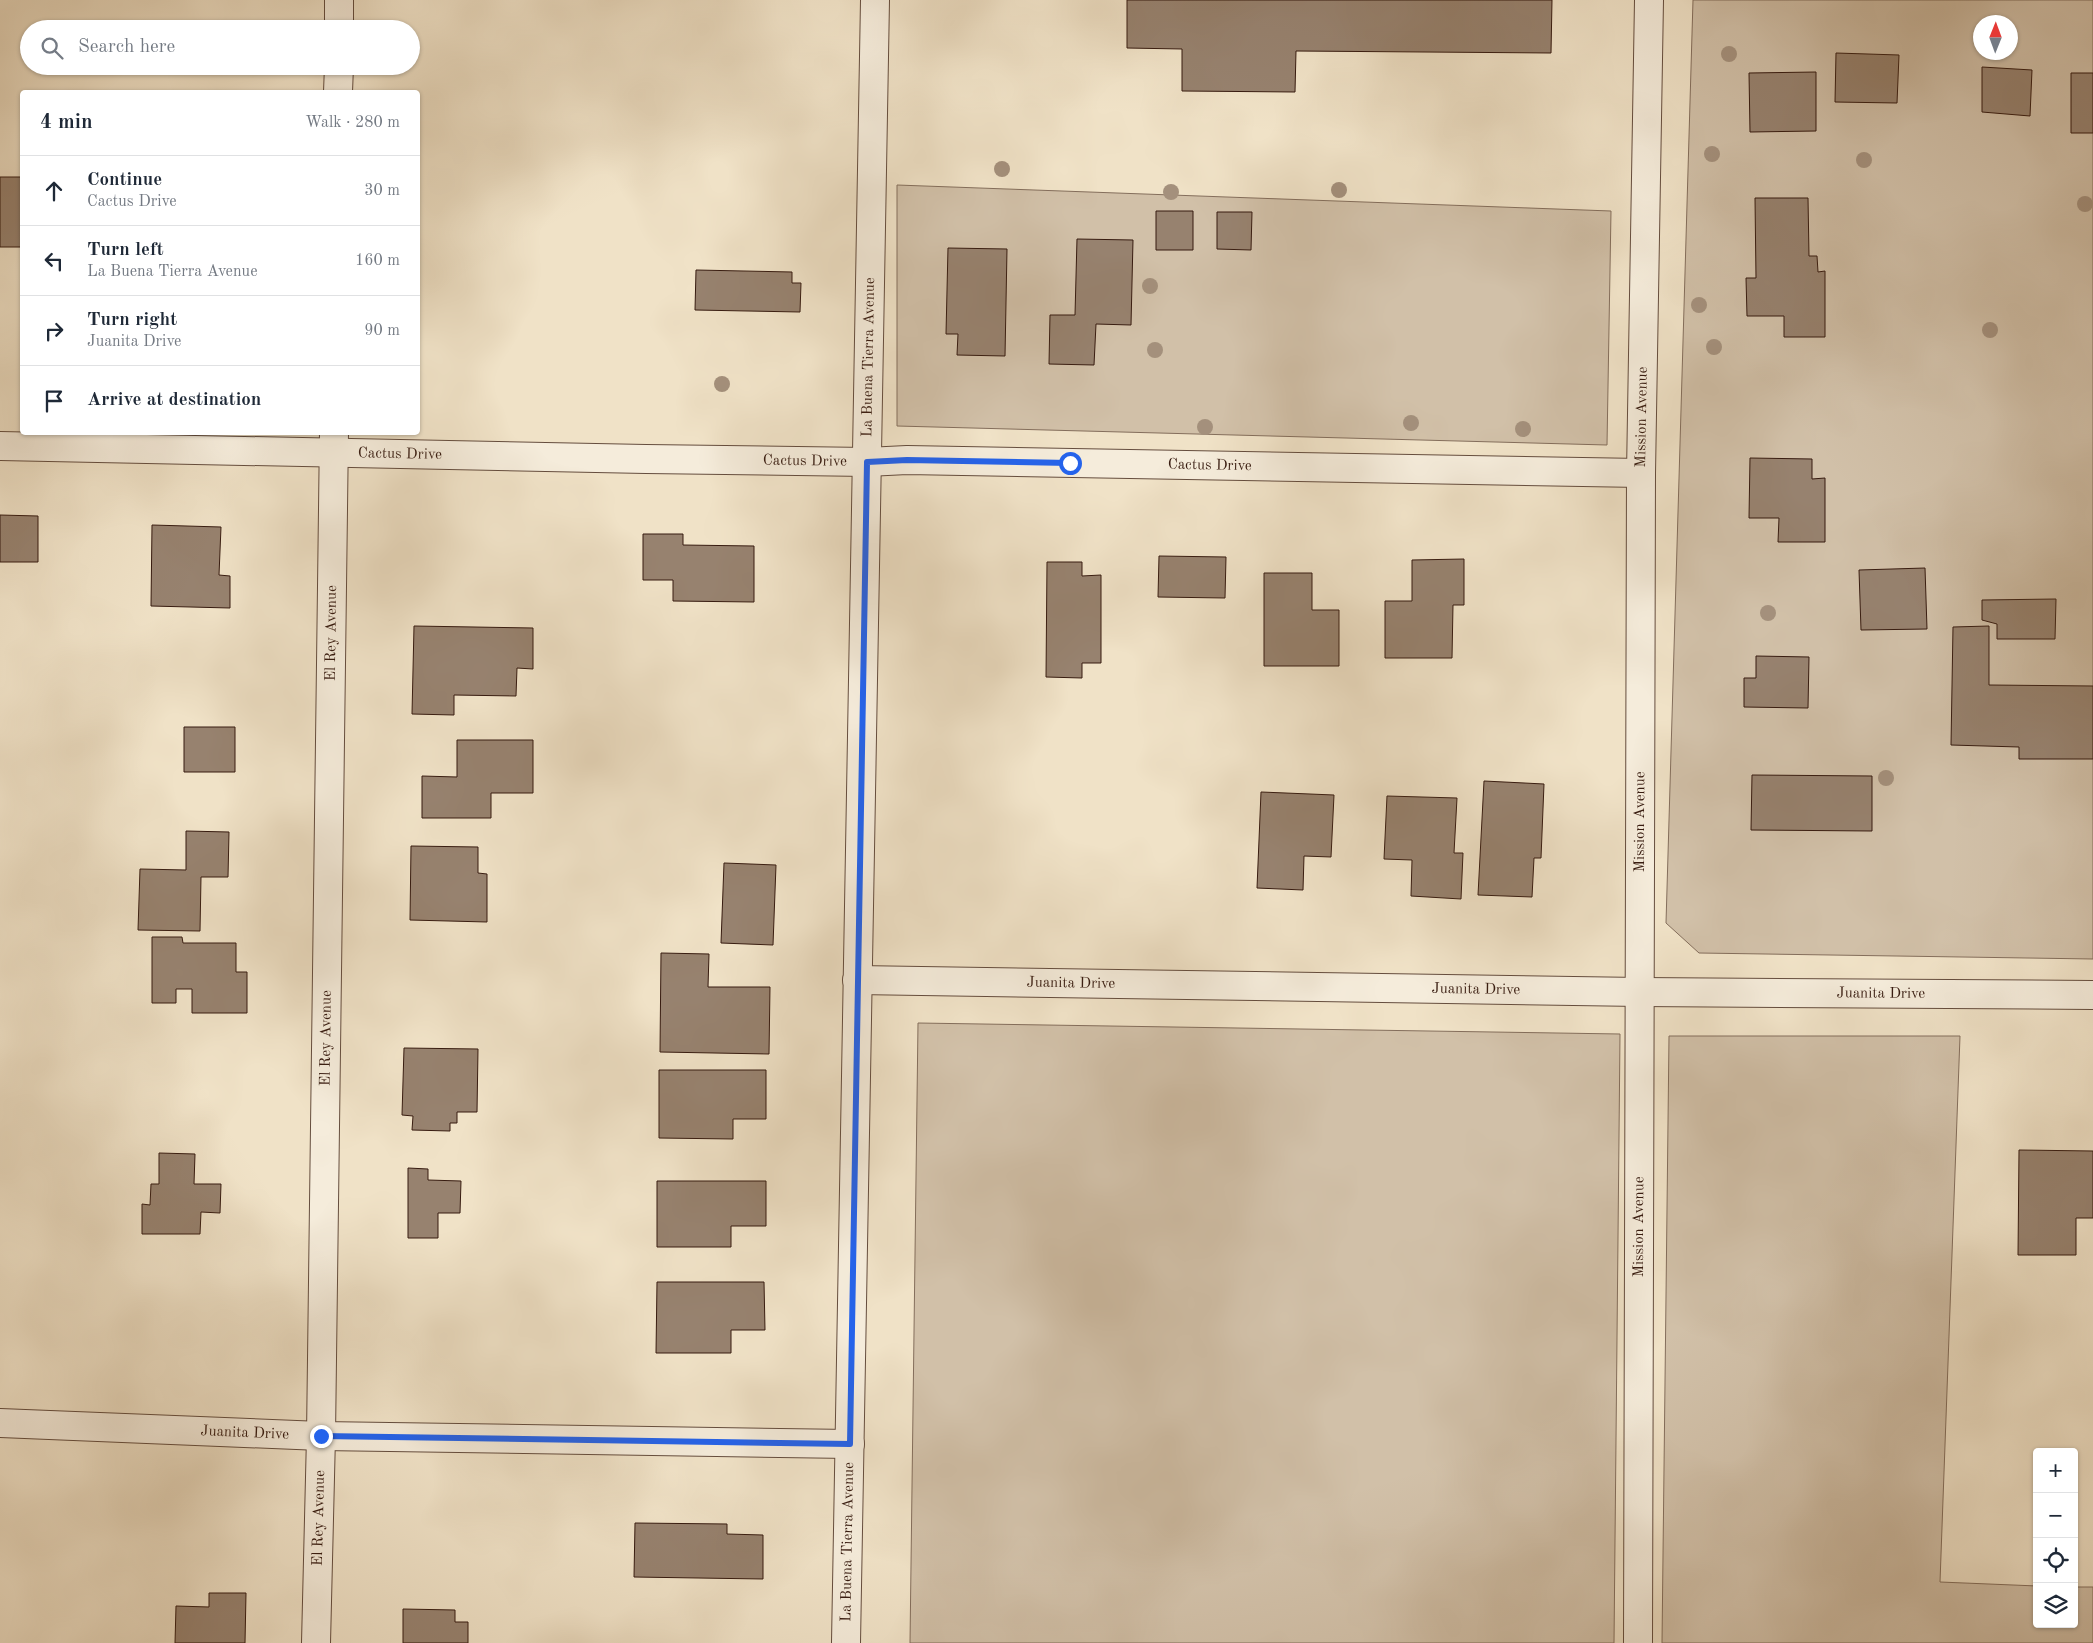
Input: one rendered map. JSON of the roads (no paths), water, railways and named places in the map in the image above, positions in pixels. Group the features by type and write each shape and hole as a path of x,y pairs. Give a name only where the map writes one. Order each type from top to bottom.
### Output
{"street":[{"path":"339,0 339,20"},
{"name":"La Buena Tierra Avenue","path":"846,1643 875,0"},
{"name":"Mission Avenue","path":"1638,1643 1641,473 1649,0"},
{"path":"338,75 338,90"},
{"name":"Cactus Drive","path":"0,446 334,443 867,462 926,461 1641,473"},
{"name":"El Rey Avenue","path":"316,1643 321,1436 334,443"},
{"name":"Juanita Drive","path":"858,980 1640,992 2093,995"},
{"name":"Juanita Drive","path":"0,1423 321,1436 850,1444"}]}
